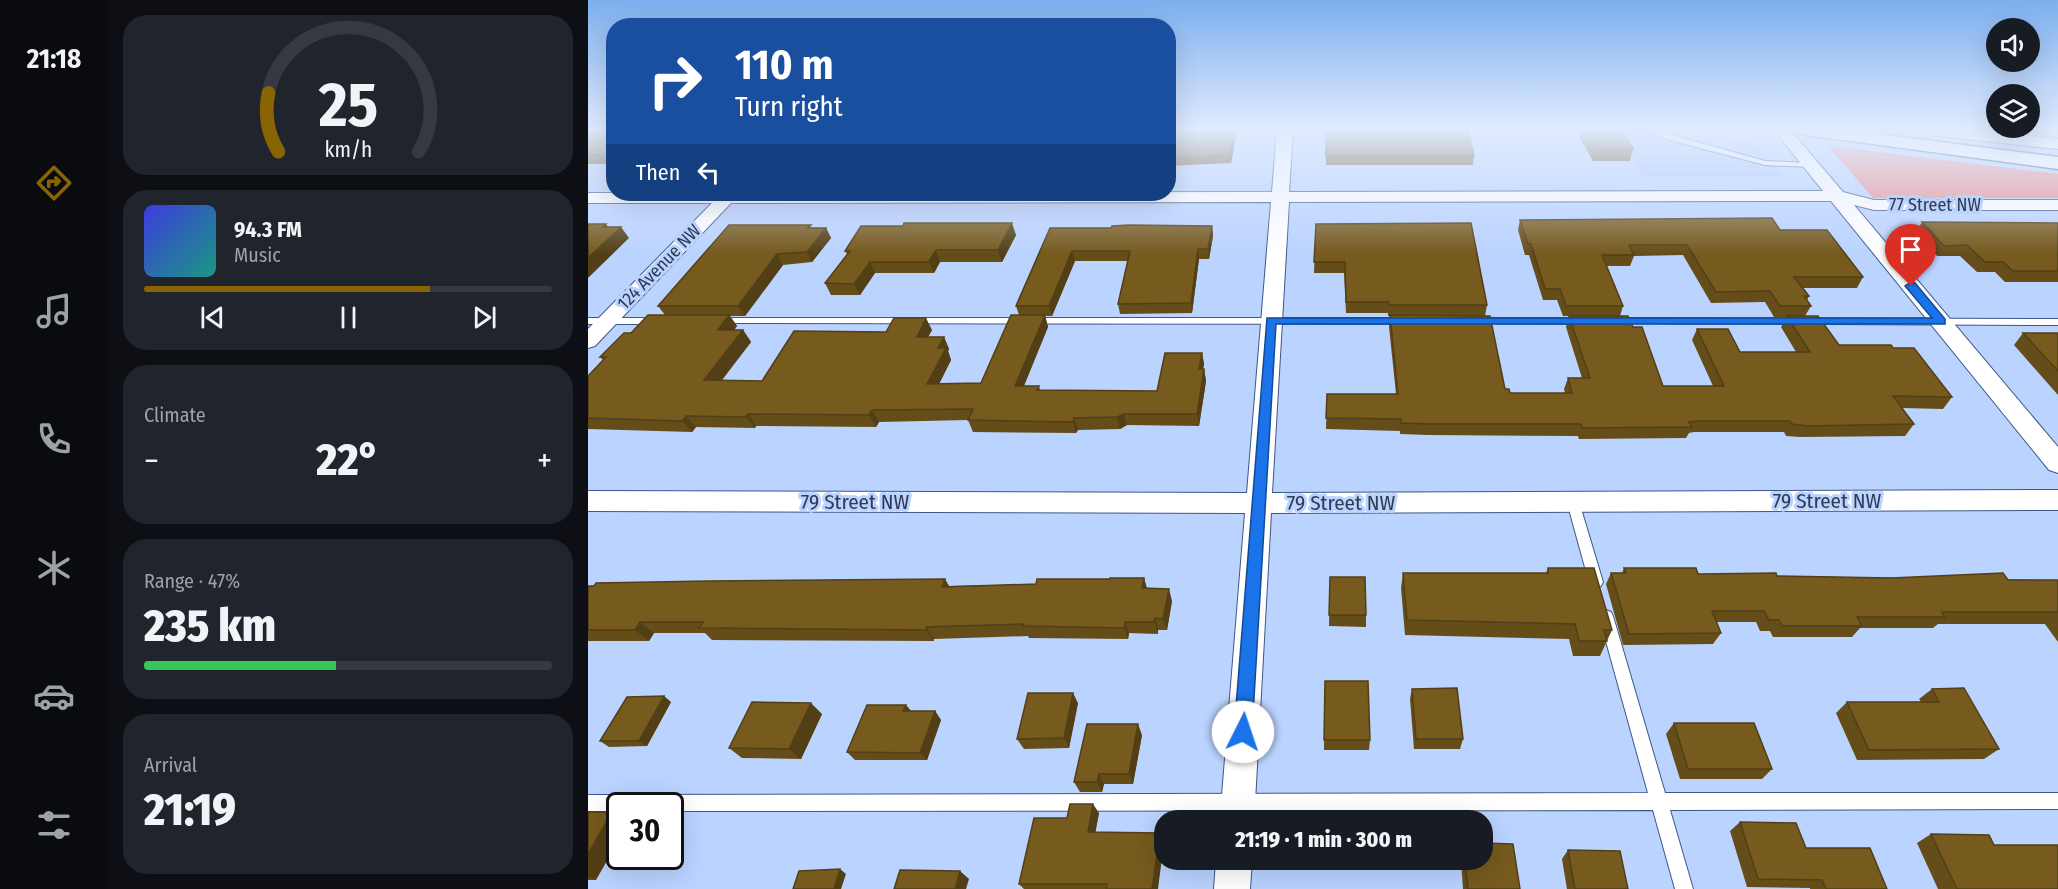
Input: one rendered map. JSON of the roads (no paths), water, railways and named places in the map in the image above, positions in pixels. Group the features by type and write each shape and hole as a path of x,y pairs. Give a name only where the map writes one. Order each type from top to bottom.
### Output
{"street":[{"path":"1237,810 1282,171"},
{"path":"1816,171 2058,464"},
{"name":"77 Street NW","path":"1176,198 1836,196 1874,205 2058,205"},
{"name":"77 Street NW","path":"588,198 606,198"},
{"name":"124 Avenue NW","path":"588,341 598,321 722,201"},
{"name":"79 Street NW","path":"588,501 1259,503 2058,500"},
{"path":"1232,889 1233,870"}],"lane":[{"path":"598,321 666,321"},
{"path":"702,321 1421,321"},
{"path":"1467,321 1597,321"},
{"path":"1608,321 2058,322"},
{"path":"1573,502 1683,889"},
{"path":"1284,810 1660,802 2058,801"},
{"path":"588,803 1156,810"}]}
